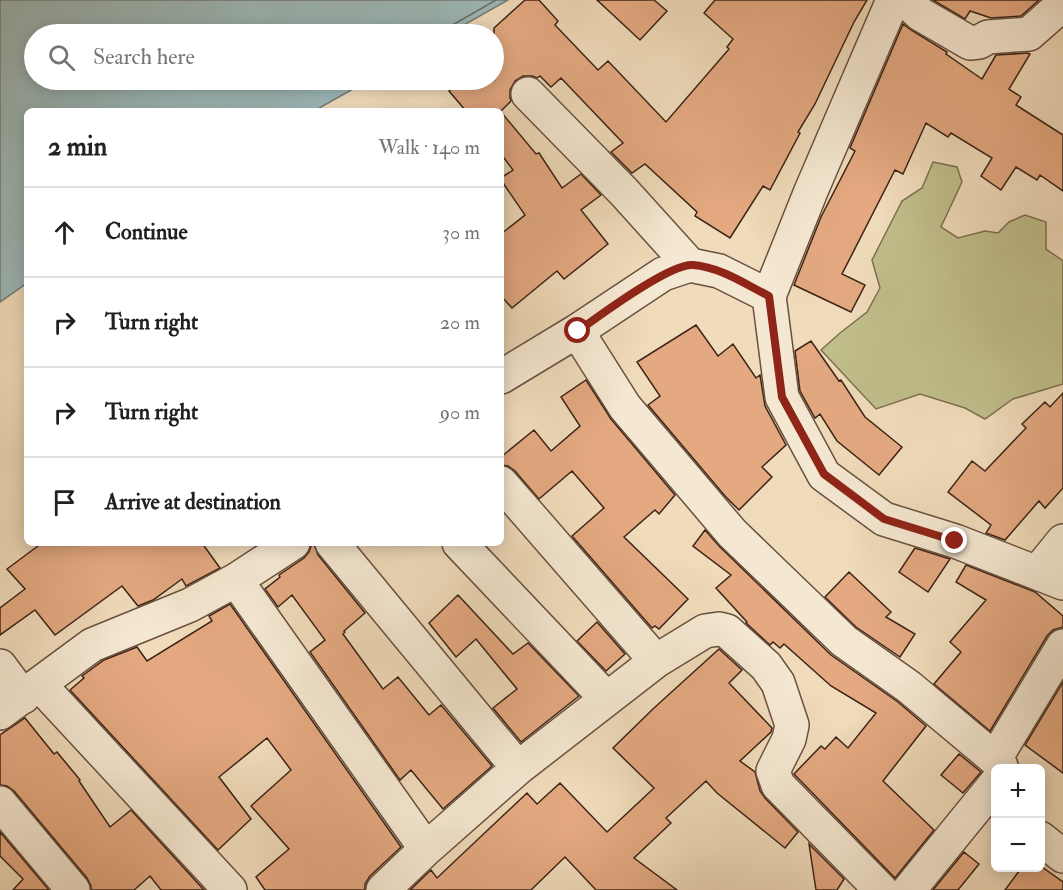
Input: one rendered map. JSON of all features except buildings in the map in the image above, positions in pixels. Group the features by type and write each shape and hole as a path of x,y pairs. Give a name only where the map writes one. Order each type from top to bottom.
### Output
{"street":[{"path":"893,0 811,191 769,296 782,397 824,474 884,519 955,541 1050,578 1063,540"},
{"path":"906,0 920,14 970,43 979,42 988,37 1029,34 1063,4"},
{"path":"528,94 624,192 690,265"},
{"path":"504,375 578,331 663,274 690,265 719,271 769,296"},
{"path":"578,331 625,407 732,533 844,641 909,687 991,777"},
{"path":"504,486 656,661"},
{"path":"21,698 92,645 190,605 236,580 288,546"},
{"path":"334,546 518,768"},
{"path":"462,546 606,698"},
{"path":"236,580 426,849"},
{"path":"384,890 426,849 518,768 606,698 656,661 705,631 719,628 727,631 766,666 778,683 792,725 789,739 773,771 778,785 881,890"},
{"path":"1004,764 1063,646"},
{"path":"0,666 21,698 230,890"},
{"path":"909,890 991,786"},
{"path":"0,803 73,890"},
{"path":"1045,841 1063,856"}],"shaded area":[{"path":"933,162 957,167 962,182 941,227 958,238 985,231 998,233 1009,222 1025,215 1046,222 1046,249 1063,261 1063,384 1013,399 985,419 965,408 920,394 876,409 821,350 867,312 880,288 872,260 902,201 922,188"}],"water":[{"path":"0,0 508,0 466,24 24,24 24,90 351,90 319,108 24,108 24,285 0,302"}],"route":[{"path":"578,331 663,274 690,265 719,271 769,296 782,397 824,474 884,519 955,541"}]}
